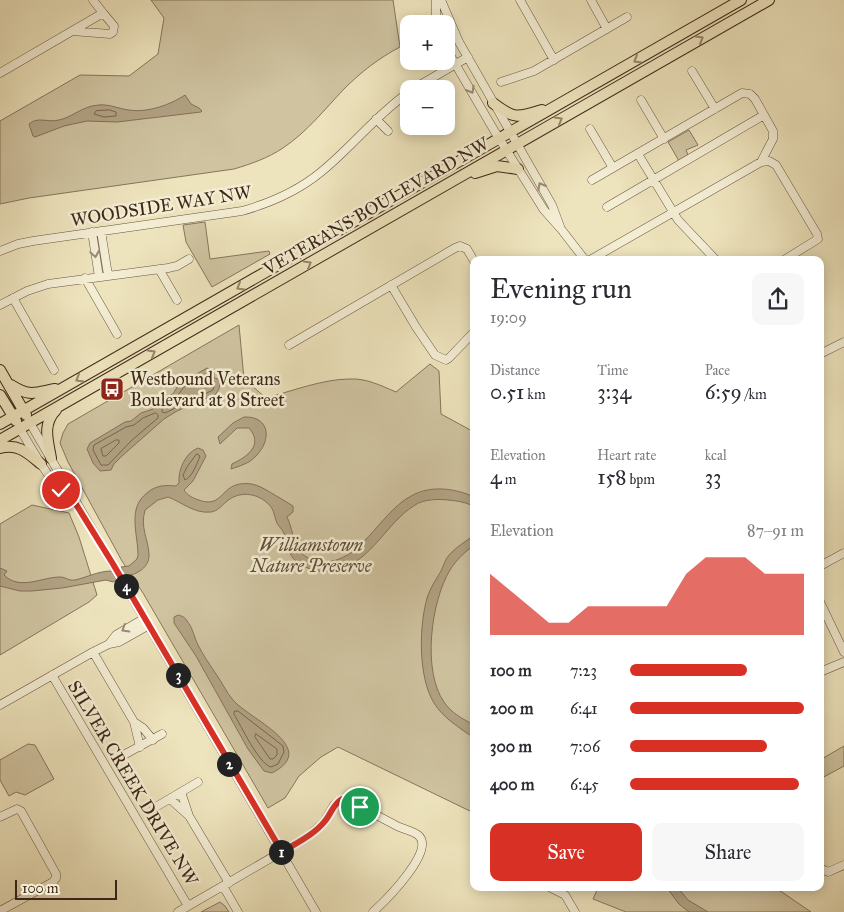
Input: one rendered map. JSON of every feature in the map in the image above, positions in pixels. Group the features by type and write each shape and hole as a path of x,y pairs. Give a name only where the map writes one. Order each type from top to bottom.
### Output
{"main road":[{"name":"VETERANS BOULEVARD NW","path":"0,424 741,0"},
{"name":"VETERANS BOULEVARD NW","path":"0,440 769,0"},
{"path":"493,104 513,116 531,113 562,103"},
{"path":"458,178 497,166 518,169"},
{"path":"0,370 30,423"},
{"path":"7,382 22,392 29,394 64,388"},
{"path":"0,395 20,429"},
{"path":"51,458 46,426 51,416 64,404"},
{"path":"0,448 15,446 24,449 41,464"}],"street":[{"path":"72,31 110,34 113,32 114,26 93,0"},
{"path":"436,0 436,15"},
{"path":"441,0 452,29 552,205 561,229"},
{"path":"520,0 554,60"},
{"path":"591,0 607,29"},
{"path":"0,73 103,13"},
{"path":"501,82 534,72 627,17"},
{"path":"428,80 468,58"},
{"path":"456,64 544,210 582,256"},
{"path":"692,70 715,110"},
{"path":"592,180 742,94 750,94 755,99 774,131 774,139 761,162"},
{"name":"WOODSIDE WAY NW","path":"0,251 18,244 34,241 242,211 262,205 301,186 321,172 376,119 400,99"},
{"path":"641,100 664,139"},
{"path":"607,207 764,115"},
{"path":"376,119 388,131"},
{"path":"590,129 613,168"},
{"path":"638,154 678,220 712,256"},
{"path":"597,256 761,162 769,161 776,165 817,234 818,239 791,256"},
{"path":"101,231 108,275"},
{"path":"92,232 98,276"},
{"path":"289,345 460,246 467,249 471,256"},
{"path":"0,305 35,288 48,284 174,267 189,259"},
{"path":"159,269 177,300"},
{"path":"85,278 117,334"},
{"path":"391,285 416,327 435,355 440,359 446,360 450,358 470,336"},
{"path":"13,298 54,370"},
{"path":"824,352 844,342"},
{"path":"30,423 316,912"},
{"path":"20,429 50,478 74,501"},
{"path":"824,564 844,553"},
{"path":"824,610 844,652"},
{"path":"0,706 108,644 120,642 147,621"},
{"path":"94,652 134,722 140,747"},
{"path":"824,670 844,662"},
{"name":"SILVER CREEK DRIVE NW","path":"52,675 188,906"},
{"path":"134,722 143,728 153,740"},
{"path":"120,757 162,734"},
{"path":"154,808 198,782"},
{"path":"181,792 189,816 226,884 238,912"},
{"path":"170,799 189,816"},
{"path":"178,912 282,852 317,829 324,822 334,805 342,799 346,799 418,835 422,842 412,867 400,886 373,912"},
{"path":"0,817 12,810 17,809 21,811 56,874 56,878 53,882 0,911"},
{"path":"824,870 828,872 844,865"},
{"path":"557,891 565,895 575,912"}],"green space":[{"path":"151,0 393,0 400,47 357,77 292,142 277,152 259,160 234,169 29,198 0,204 0,121 80,75 129,76 158,54 164,18"},
{"path":"689,130 698,145 686,150 688,155 679,161 668,142"},
{"path":"205,222 210,259 269,251 270,254 212,287 186,242 183,225"},
{"name":"Williamstown Nature Preserve","path":"239,325 244,379 266,398 318,383 350,379 368,381 396,392 430,364 439,371 441,414 470,430 470,811 338,747 321,757 299,776 285,798 268,808 143,593 122,561 68,462 60,443 68,424"},
{"path":"32,505 69,513 79,537 97,595 89,602 0,655 0,524"},
{"path":"28,744 35,745 54,779 25,795 16,792 9,796 0,780 0,760"},
{"path":"844,746 844,766 824,777 824,758"},
{"path":"597,891 780,891 811,912 626,912 593,899"},
{"path":"220,902 229,912 201,912"}],"water":[{"path":"185,95 191,104 199,108 201,112 117,122 87,121 64,126 35,137 29,124 36,120 59,120 88,107 99,105 136,111 151,109 165,105"},
{"path":"207,368 214,371 214,378 219,381 220,386 216,394 177,411 164,419 122,456 111,470 100,471 93,463 87,449 90,443 125,422 131,421 141,413 156,408 166,397 173,394 179,384"},
{"path":"244,417 259,420 266,430 265,443 254,458 245,464 231,469 232,464 252,450 255,440 253,434 249,428 237,428 220,444 218,437 233,423"},
{"path":"198,448 203,450 206,456 193,481 184,490 186,493 196,499 211,502 228,489 240,484 256,485 266,490 293,506 293,512 287,517 297,546 306,557 321,562 335,560 347,555 359,546 400,504 418,493 434,489 451,490 470,495 470,505 444,500 431,500 419,503 396,521 360,559 337,570 317,571 307,568 293,558 286,545 285,535 277,523 272,509 260,498 245,494 235,496 216,511 205,512 168,497 158,500 145,510 143,522 149,559 142,570 125,576 121,567 129,566 137,559 138,555 135,522 137,506 150,490 157,487 176,486 179,483 183,462 193,450"},
{"path":"470,538 470,548 455,563 443,583 434,617 431,655 437,689 450,709 470,722 470,735 447,718 434,703 425,680 423,666 421,637 427,598 448,556"},
{"path":"0,568 7,571 4,575 10,580 24,583 60,577 75,580 107,571 112,571 117,580 113,582 106,580 62,588 20,591 0,586"},
{"path":"178,615 189,624 198,645 228,694 241,708 277,734 285,744 289,754 285,763 272,773 264,771 248,749 196,656 174,623 174,617"},
{"path":"669,891 680,891 688,900 708,912 689,912 679,904"}],"place":[{"name":"Westbound Veterans Boulevard at 8 Street","path":"112,389"}],"route":[{"path":"61,490 74,501 113,564 282,852 317,829 329,816 338,801 346,799 360,807"}]}
